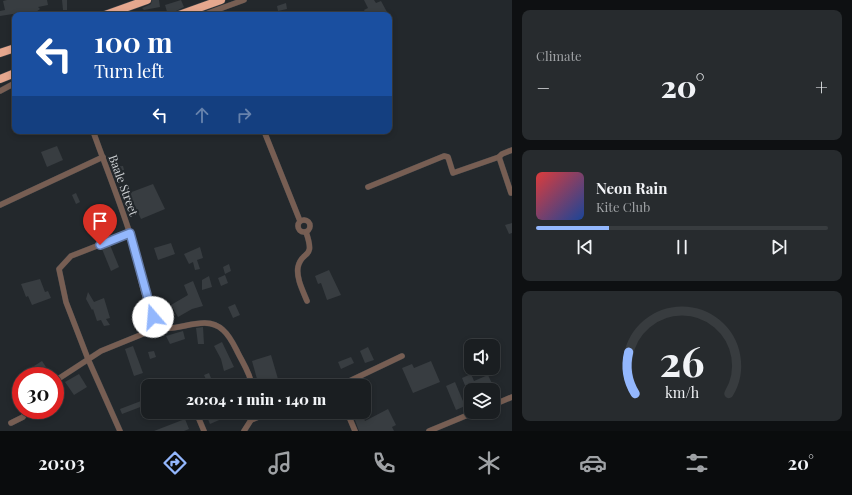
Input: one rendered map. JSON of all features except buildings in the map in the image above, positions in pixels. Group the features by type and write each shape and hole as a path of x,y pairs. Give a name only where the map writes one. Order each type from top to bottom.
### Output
{"highway":[{"path":"113,12 147,0"},
{"path":"187,12 221,0"},
{"path":"0,53 12,49"},
{"path":"0,79 12,74"}],"street":[{"path":"218,12 244,0"},
{"path":"0,91 12,85"},
{"name":"Baale Street","path":"94,134 130,233 153,317 160,327"},
{"path":"265,134 300,221 298,229 302,232 306,232"},
{"path":"368,187 444,156 448,157 453,173 499,158 502,154 512,150"},
{"path":"0,205 103,157"},
{"path":"499,158 511,193"},
{"path":"300,221 304,219 309,221 311,225 310,230 306,232"},
{"path":"306,232 311,245 310,250 300,261 298,268 299,279 307,301"},
{"path":"120,431 88,359 66,302 60,269 71,256 130,233"},
{"path":"64,375 100,351 160,327 168,328 207,322 216,324 224,330 243,363 249,379"},
{"path":"354,379 402,356"},
{"path":"500,401 512,397"},
{"path":"429,431 464,417"},
{"path":"10,423 19,419"},
{"path":"199,419 204,431"},
{"path":"350,419 355,431"},
{"path":"244,431 251,420"}],"route":[{"path":"100,245 130,233 153,317"}]}
